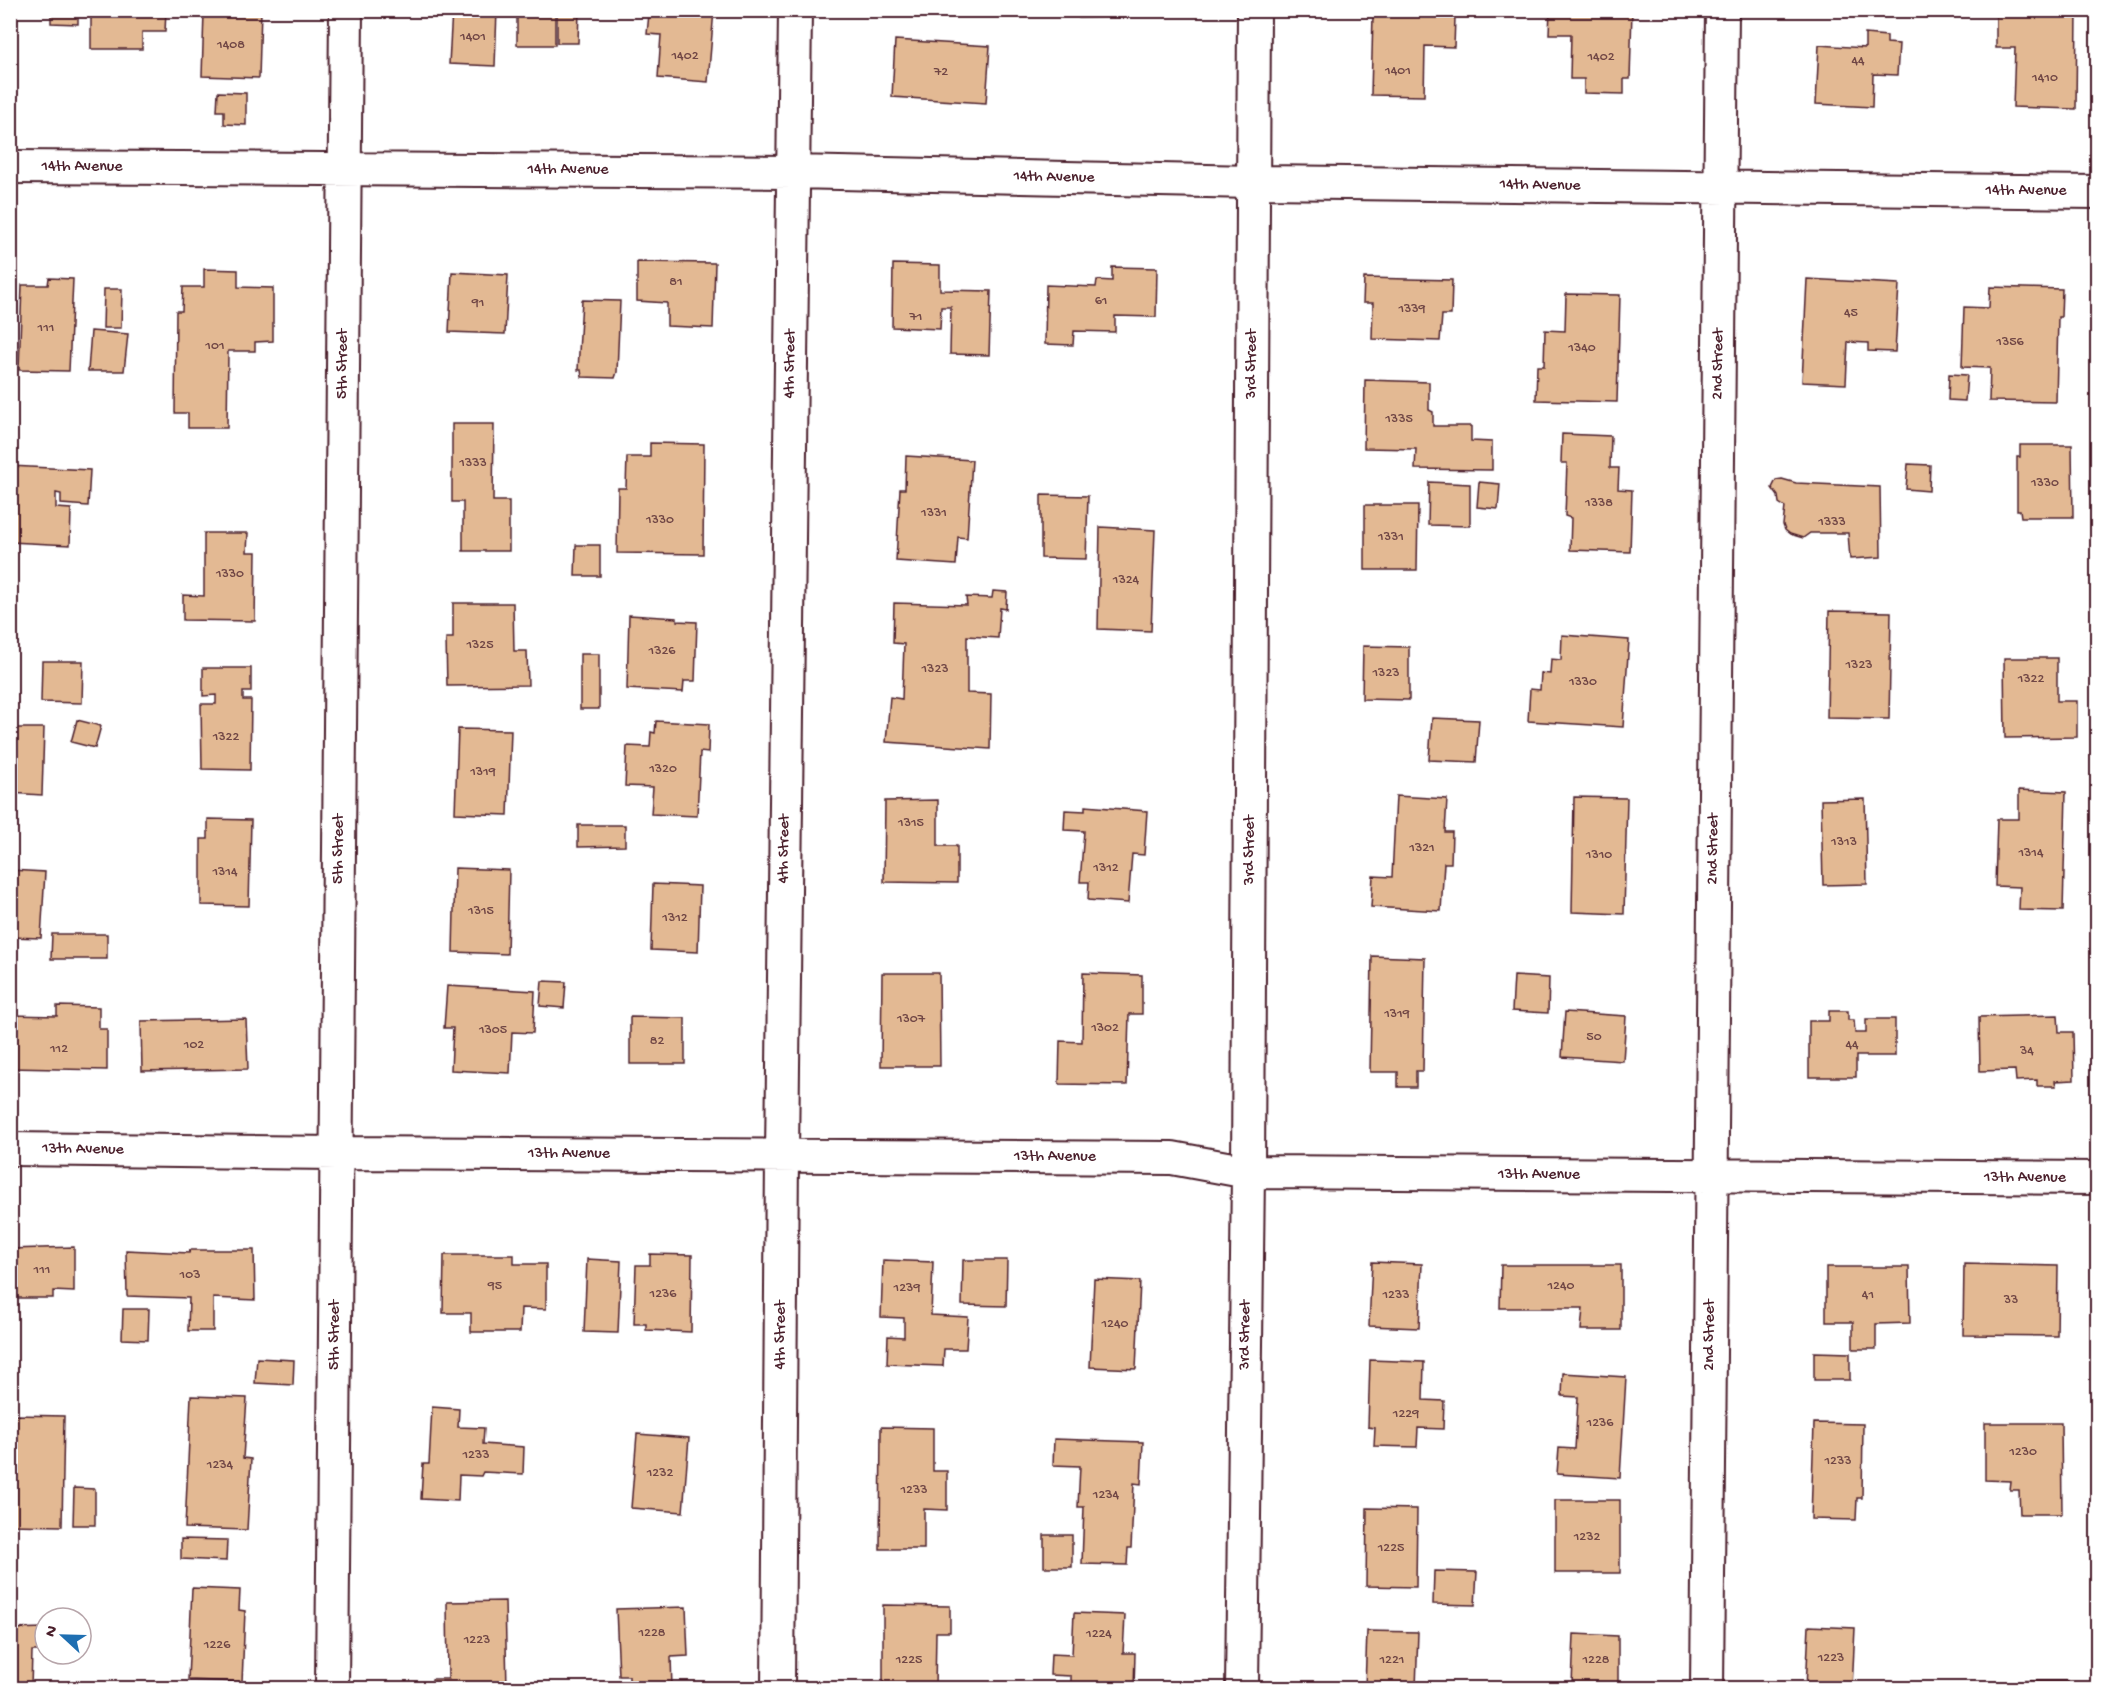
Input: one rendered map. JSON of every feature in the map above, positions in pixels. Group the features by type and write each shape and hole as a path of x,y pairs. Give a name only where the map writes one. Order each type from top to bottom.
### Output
{"street":[{"name":"5th Street","path":"332,1689 346,10"},
{"name":"4th Street","path":"778,1689 795,10"},
{"name":"3rd Street","path":"1242,1689 1248,1172 1254,10"},
{"name":"2nd Street","path":"1707,1689 1722,10"},
{"name":"14th Avenue","path":"10,167 793,172 1253,182 2097,192"},
{"name":"13th Avenue","path":"10,1149 336,1154 1172,1158 1248,1172 2097,1178"}],"building":[{"path":"51,10 78,10 78,24 51,23"},
{"path":"91,10 166,10 165,32 142,32 142,49 91,49"},
{"path":"186,10 261,10 259,78 202,76 204,13 186,13"},
{"path":"452,10 497,10 495,66 449,64"},
{"path":"517,10 555,10 555,45 517,45"},
{"path":"557,10 579,10 578,43 557,43"},
{"path":"658,10 714,10 708,82 658,78 661,35 647,34 649,14 658,14"},
{"path":"1078,10 1121,10 1121,17 1079,18"},
{"path":"1550,10 1632,10 1630,79 1624,79 1624,94 1584,93 1584,79 1570,79 1571,34 1549,34"},
{"path":"1996,10 2077,10 2076,109 2013,107 2015,48 1996,48"},
{"path":"1373,15 1455,17 1454,47 1425,46 1424,96 1371,95"},
{"path":"1865,34 1887,36 1887,43 1899,44 1897,75 1873,74 1872,107 1816,104 1819,45 1865,48"},
{"path":"895,40 990,46 986,103 892,97"},
{"path":"218,92 246,93 246,125 224,124 224,111 217,111"},
{"path":"637,262 715,263 713,328 667,326 667,303 637,301"},
{"path":"893,264 940,265 940,290 991,291 989,355 950,354 951,307 941,307 940,329 892,327"},
{"path":"1112,267 1157,268 1156,317 1115,316 1115,332 1074,331 1073,345 1045,344 1046,285 1096,287 1097,280 1112,281"},
{"path":"204,269 238,270 238,287 273,288 273,341 255,342 255,351 228,351 227,428 188,428 188,413 175,413 176,311 182,311 183,287 204,287"},
{"path":"452,272 508,275 505,334 449,332"},
{"path":"49,278 73,279 69,371 19,370 22,285 48,285"},
{"path":"1364,278 1452,280 1451,315 1442,315 1440,341 1372,339 1373,303 1363,303"},
{"path":"1807,279 1899,284 1895,352 1868,351 1868,343 1848,342 1846,384 1802,382"},
{"path":"1990,287 2062,289 2061,317 2058,317 2056,402 1989,401 1990,368 1962,367 1964,307 1989,308"},
{"path":"104,289 122,289 121,328 103,328"},
{"path":"1566,294 1620,295 1617,402 1536,400 1537,366 1544,366 1545,330 1565,331"},
{"path":"582,300 620,301 615,378 582,377 581,370 578,370"},
{"path":"91,331 128,334 124,371 88,371"},
{"path":"1949,374 1967,375 1965,401 1948,400"},
{"path":"1365,380 1429,382 1429,410 1433,412 1433,426 1471,426 1471,441 1492,442 1492,470 1415,469 1416,449 1364,448"},
{"path":"452,424 494,424 493,501 509,501 509,551 463,551 463,502 452,502"},
{"path":"1562,434 1611,436 1610,468 1619,468 1618,489 1632,490 1630,552 1570,550 1571,518 1565,516 1567,463 1561,463"},
{"path":"650,443 704,444 703,554 617,553 618,488 626,488 627,457 650,457"},
{"path":"2020,445 2072,445 2073,517 2021,517 2020,510 2017,510 2017,457 2020,457"},
{"path":"906,456 972,460 967,538 958,537 956,565 896,561 900,489 905,489"},
{"path":"1908,464 1930,465 1929,491 1906,489"},
{"path":"10,466 90,470 88,506 61,504 61,494 56,493 56,508 71,509 70,545 10,542"},
{"path":"1782,479 1796,483 1880,487 1881,557 1850,559 1848,533 1810,533 1803,538 1790,534 1783,525 1785,507 1779,503 1778,496 1772,488 1776,480"},
{"path":"1429,482 1470,484 1470,526 1428,525"},
{"path":"1479,482 1500,484 1498,509 1477,507"},
{"path":"1041,495 1088,496 1086,559 1041,558"},
{"path":"1365,505 1418,505 1417,570 1365,570"},
{"path":"1100,527 1155,530 1151,631 1098,629"},
{"path":"204,533 248,533 247,552 256,552 255,621 183,620 183,595 204,596"},
{"path":"576,545 600,545 600,576 575,576"},
{"path":"993,591 1007,592 1006,609 1000,608 998,638 967,636 967,693 991,694 990,749 886,742 890,697 902,699 904,644 893,643 894,603 967,605 966,597 992,598"},
{"path":"453,603 513,603 514,651 527,651 528,685 447,686 446,638 453,638"},
{"path":"1829,611 1891,612 1889,719 1827,718"},
{"path":"629,615 677,618 677,621 697,622 695,681 684,681 683,692 627,689"},
{"path":"1562,635 1629,640 1623,727 1528,721 1530,689 1540,690 1541,673 1550,674 1551,659 1561,660"},
{"path":"1363,646 1409,647 1409,700 1362,699"},
{"path":"580,654 599,654 599,709 580,709"},
{"path":"2004,658 2057,658 2057,701 2077,701 2077,737 2005,738"},
{"path":"42,661 83,661 82,703 41,702"},
{"path":"203,668 251,668 251,692 243,692 243,700 251,700 250,770 202,769 201,704 216,704 216,695 203,696"},
{"path":"1432,718 1479,720 1476,762 1429,760"},
{"path":"77,720 101,726 95,748 71,742"},
{"path":"656,721 709,724 708,753 700,752 697,816 651,814 653,787 625,786 627,746 650,747 651,732 655,733"},
{"path":"10,728 44,728 42,795 10,793"},
{"path":"458,729 511,730 508,815 455,813"},
{"path":"2019,790 2066,792 2063,911 2019,910 2020,887 1995,886 1997,819 2019,819"},
{"path":"1396,796 1447,799 1445,832 1452,832 1451,863 1444,863 1441,911 1371,907 1373,876 1392,877"},
{"path":"1574,797 1627,798 1624,914 1572,912"},
{"path":"1865,799 1867,884 1823,885 1821,800"},
{"path":"938,800 938,846 957,846 957,883 884,882 885,801"},
{"path":"1085,806 1147,811 1144,855 1132,854 1128,903 1088,900 1089,882 1080,882 1084,831 1064,830 1065,810 1085,811"},
{"path":"208,819 251,820 249,906 201,905 201,839 208,839"},
{"path":"578,825 625,825 625,846 578,847"},
{"path":"455,868 509,870 507,954 453,952"},
{"path":"10,870 45,872 41,938 10,937"},
{"path":"653,884 700,886 698,952 651,950"},
{"path":"52,934 107,934 107,959 51,959"},
{"path":"1372,956 1425,958 1423,1071 1416,1071 1416,1087 1398,1087 1398,1072 1370,1072"},
{"path":"882,973 939,973 940,1066 881,1066"},
{"path":"1083,973 1142,975 1142,1014 1129,1014 1127,1085 1059,1084 1060,1041 1082,1042"},
{"path":"1514,976 1549,978 1548,1013 1512,1011"},
{"path":"542,981 566,982 564,1008 540,1006"},
{"path":"447,986 535,991 533,1033 512,1032 510,1073 451,1070 453,1028 444,1028"},
{"path":"57,1006 99,1007 99,1029 107,1029 107,1070 10,1068 10,1015 57,1016"},
{"path":"1829,1011 1848,1011 1848,1020 1854,1020 1855,1033 1866,1033 1866,1019 1895,1019 1895,1056 1856,1056 1856,1077 1809,1077 1809,1021 1829,1021"},
{"path":"1565,1012 1626,1016 1623,1061 1562,1057"},
{"path":"2058,1015 2059,1032 2073,1032 2074,1080 2055,1081 2056,1086 2037,1086 2037,1080 2016,1081 2015,1070 1980,1071 1979,1017"},
{"path":"630,1017 685,1018 685,1064 630,1064"},
{"path":"246,1019 248,1069 142,1071 141,1021"},
{"path":"74,1247 74,1292 53,1291 53,1298 10,1298 10,1249"},
{"path":"126,1250 189,1253 190,1250 254,1250 255,1300 213,1298 213,1331 188,1331 189,1298 127,1296"},
{"path":"650,1254 692,1255 691,1332 646,1330 646,1324 634,1324 636,1265 650,1265"},
{"path":"444,1255 514,1255 514,1264 546,1264 546,1309 521,1308 520,1332 471,1332 471,1313 443,1313"},
{"path":"587,1259 621,1261 618,1333 584,1332"},
{"path":"883,1260 933,1262 931,1315 968,1317 966,1349 944,1349 943,1366 887,1364 888,1336 904,1337 904,1318 881,1317"},
{"path":"963,1260 1007,1260 1006,1306 962,1305"},
{"path":"1372,1262 1422,1264 1419,1328 1369,1326"},
{"path":"1964,1264 2058,1266 2057,1336 1963,1335"},
{"path":"1501,1265 1621,1265 1621,1330 1581,1330 1583,1308 1500,1308"},
{"path":"1826,1267 1909,1267 1910,1323 1876,1324 1876,1349 1853,1349 1853,1322 1826,1322"},
{"path":"1094,1279 1140,1281 1136,1369 1090,1367"},
{"path":"123,1309 149,1309 148,1340 122,1339"},
{"path":"1814,1352 1850,1353 1850,1380 1814,1380"},
{"path":"257,1358 294,1360 293,1385 255,1383"},
{"path":"1370,1360 1424,1362 1423,1400 1444,1401 1443,1429 1418,1428 1417,1447 1374,1446 1375,1428 1368,1427"},
{"path":"1563,1373 1626,1377 1620,1478 1557,1474 1559,1448 1575,1449 1578,1397 1562,1396"},
{"path":"191,1396 247,1398 243,1458 251,1459 247,1530 185,1528"},
{"path":"432,1407 459,1409 458,1427 484,1428 483,1444 524,1447 523,1474 483,1472 481,1476 459,1475 458,1501 421,1499 423,1464 429,1464"},
{"path":"14,1415 64,1416 62,1526 10,1525"},
{"path":"1814,1423 1863,1424 1862,1498 1857,1498 1856,1520 1811,1519"},
{"path":"1985,1423 2061,1423 2062,1514 2020,1514 2019,1490 2010,1490 2011,1481 1985,1480"},
{"path":"881,1427 933,1428 933,1471 947,1471 947,1510 924,1509 924,1549 880,1549"},
{"path":"637,1434 689,1438 683,1512 631,1508"},
{"path":"1054,1439 1143,1442 1141,1484 1134,1483 1131,1548 1128,1548 1127,1565 1082,1564 1084,1507 1078,1507 1080,1466 1053,1465"},
{"path":"74,1488 95,1489 95,1525 73,1525"},
{"path":"1555,1500 1620,1500 1620,1573 1555,1573"},
{"path":"1367,1508 1417,1509 1416,1587 1366,1586"},
{"path":"1044,1535 1072,1535 1072,1567 1044,1567"},
{"path":"181,1539 227,1540 226,1561 181,1559"},
{"path":"1434,1571 1477,1572 1475,1605 1433,1604"},
{"path":"192,1588 240,1590 239,1610 245,1611 242,1682 188,1680"},
{"path":"505,1601 507,1688 432,1688 432,1679 448,1679 447,1602"},
{"path":"883,1605 950,1606 950,1632 936,1632 935,1688 883,1688"},
{"path":"686,1607 688,1656 671,1657 672,1688 629,1688 629,1676 619,1676 616,1609"},
{"path":"1074,1613 1125,1615 1123,1653 1135,1653 1134,1688 1071,1688 1071,1676 1050,1675 1051,1654 1072,1655"},
{"path":"1809,1626 1855,1628 1852,1688 1806,1688"},
{"path":"33,1628 31,1688 10,1688 10,1629"},
{"path":"1367,1631 1418,1632 1416,1688 1365,1688"},
{"path":"1574,1634 1618,1636 1618,1688 1557,1688 1557,1684 1572,1685"},
{"path":"2018,1681 2068,1681 2068,1688 2018,1688"}]}
